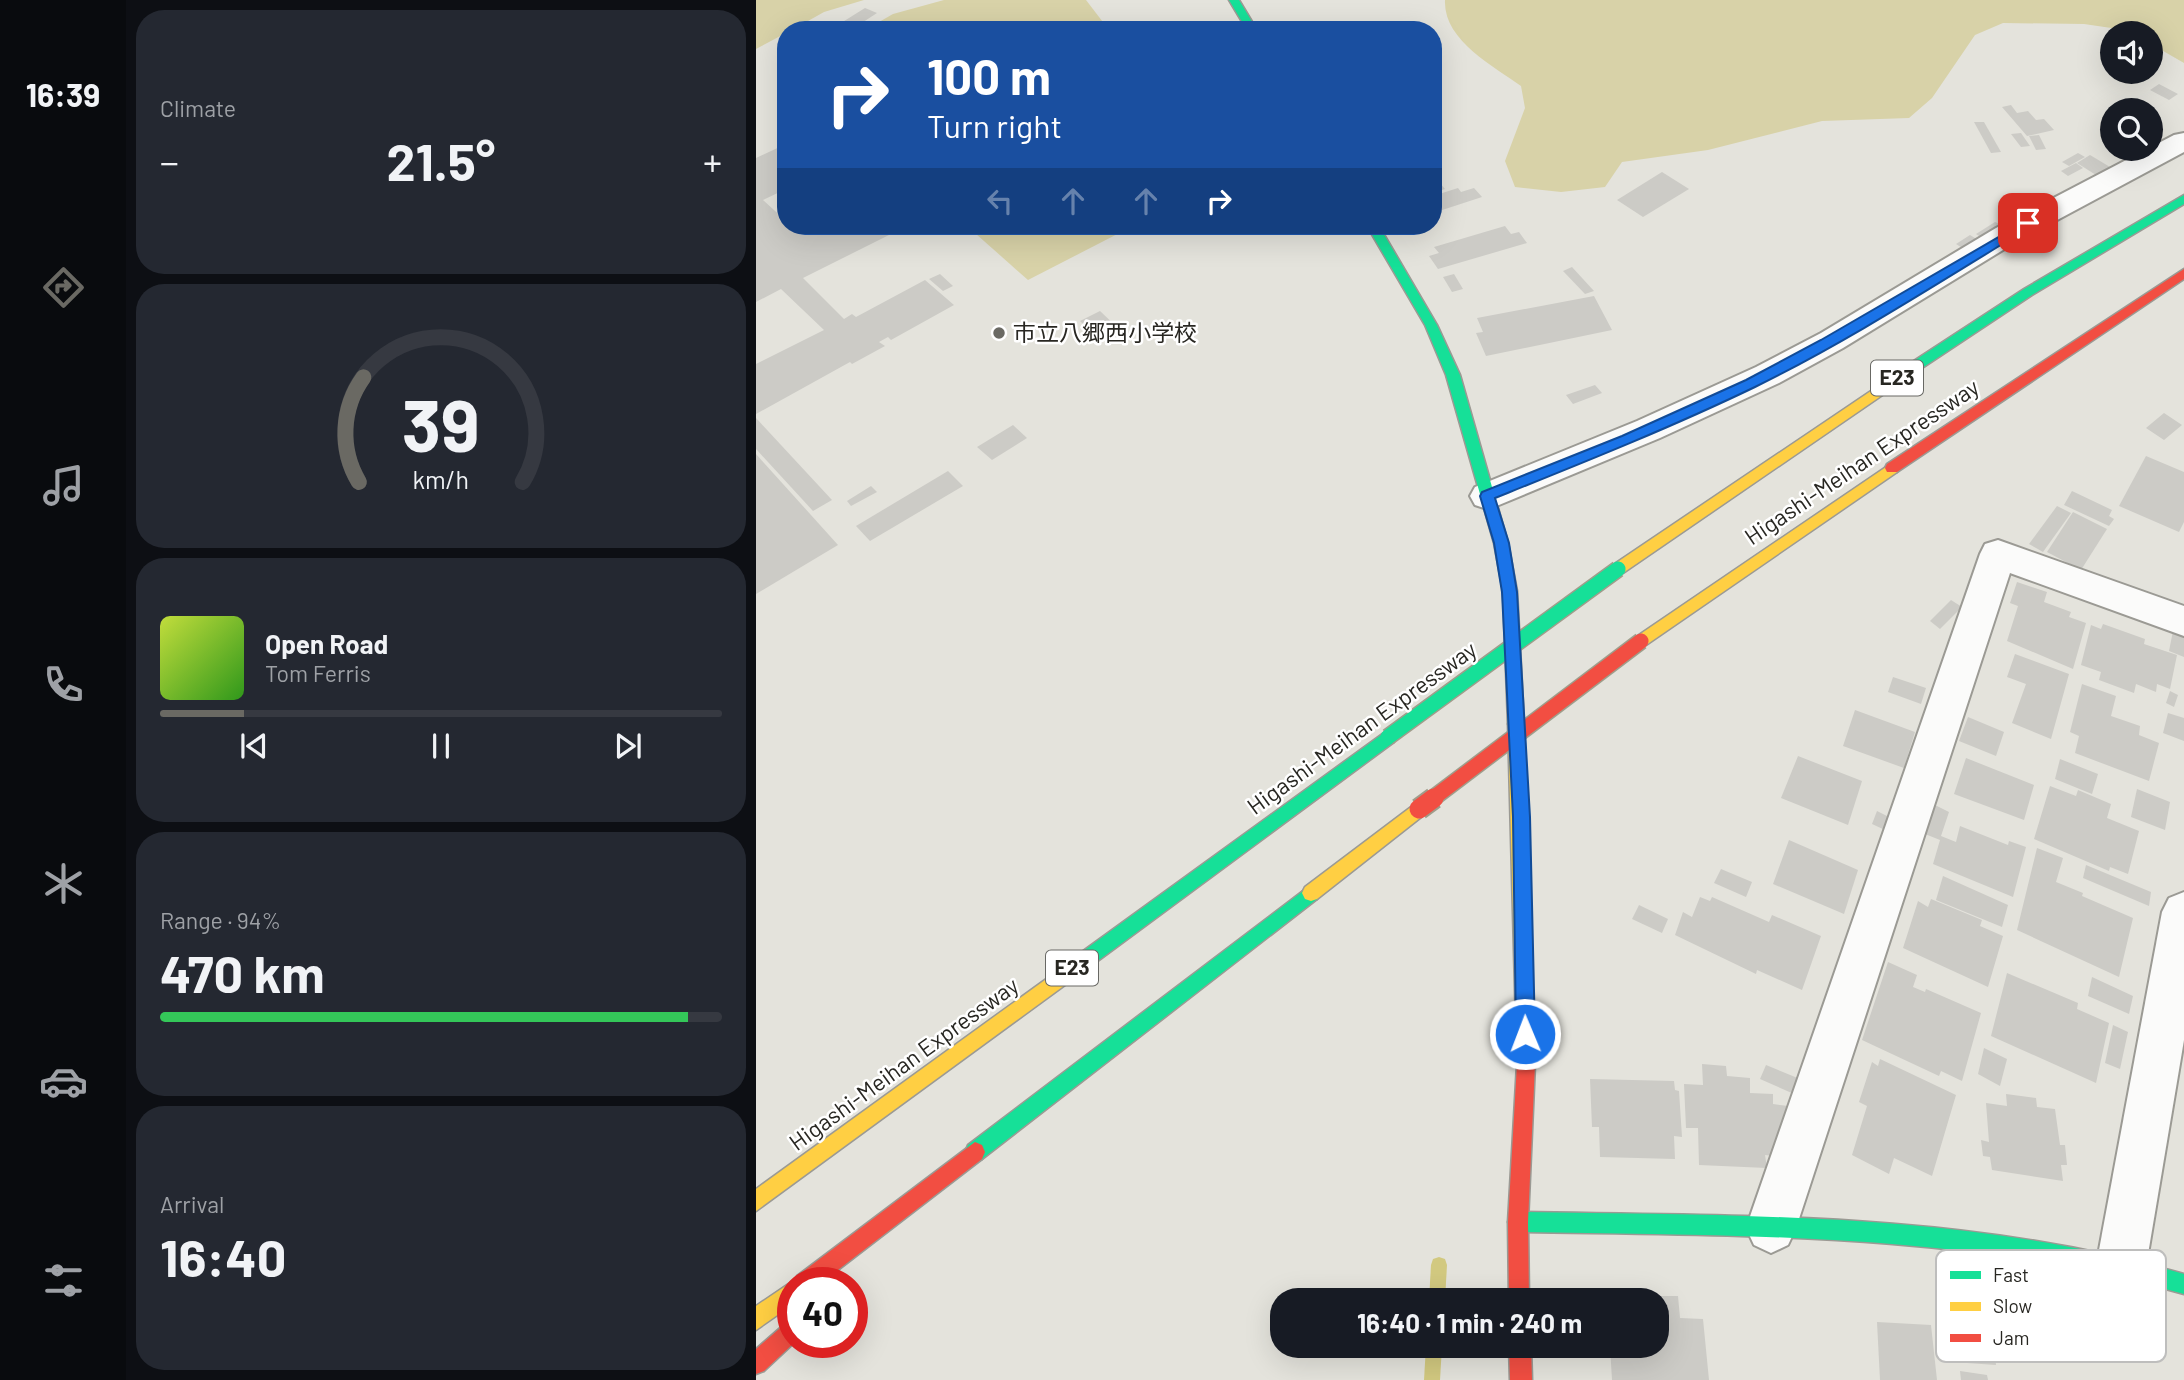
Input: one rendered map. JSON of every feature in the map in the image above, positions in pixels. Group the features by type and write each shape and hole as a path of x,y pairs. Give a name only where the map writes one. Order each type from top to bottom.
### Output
{"main road":[{"path":"1234,0 1247,21"},
{"name":"Higashi-Meihan Expressway","path":"756,1201 1618,569 1982,322 2184,199"},
{"path":"1378,235 1431,325 1453,375 1501,543 1510,592 1521,817 1527,1088 1518,1222 1519,1288"},
{"name":"Higashi-Meihan Expressway","path":"825,1267 1114,1048 1419,809 1641,641 1923,446 2184,273"},
{"path":"848,1114 1077,965"},
{"path":"950,1192 1114,1048"},
{"path":"1518,1222 1771,1228 1948,1238 2040,1250"},
{"path":"2166,1279 2184,1284"},
{"path":"756,1319 777,1303"},
{"path":"756,1363 777,1344"},
{"path":"1520,1358 1521,1380"}],"street":[{"path":"1487,496 1626,439 1762,377 1906,297 2006,235 2184,141"},
{"path":"1771,1228 1998,554 2184,621"},
{"path":"2124,1250 2179,960 2184,912"}],"shaded area":[{"path":"756,0 864,0 824,12 808,21 777,21 777,38 756,49"},
{"path":"944,0 1086,0 1102,21 881,21 893,14"},
{"path":"1445,0 2184,0 2184,63 2163,51 2163,21 2100,21 2100,26 2003,23 1975,35 1932,98 1909,118 1822,121 1708,150 1622,162 1605,187 1561,192 1515,187 1505,161 1525,108 1521,86 1484,61 1461,40 1452,28"},
{"path":"977,235 1116,235 1028,280"}],"building":[{"path":"865,8 877,13 865,21 844,21"},
{"path":"2159,84 2178,94 2169,100 2150,90"},
{"path":"2011,105 2017,113 2028,111 2036,120 2044,119 2054,130 2027,136 2002,107"},
{"path":"1974,122 1984,122 2001,152 1991,153"},
{"path":"2021,133 2030,146 2021,147 2011,134"},
{"path":"2039,135 2046,149 2036,150 2029,136"},
{"path":"777,148 777,193 763,200 777,213 777,235 889,235 803,278 844,319 852,314 856,317 925,280 954,305 891,340 888,337 879,342 885,346 852,364 850,362 756,414 756,364 824,330 781,289 756,302 756,158"},
{"path":"2078,153 2085,157 2069,166 2062,162"},
{"path":"2090,155 2110,167 2096,175 2077,163"},
{"path":"2076,163 2083,168 2068,176 2061,171"},
{"path":"1662,172 1689,189 1643,217 1617,200"},
{"path":"1458,188 1461,192 1474,188 1482,197 1442,210 1442,193"},
{"path":"1995,222 2002,225 1982,238 1976,234"},
{"path":"1505,226 1511,234 1519,232 1527,243 1438,269 1429,256 1439,253 1434,247"},
{"path":"1970,235 1978,240 1964,249 1956,244"},
{"path":"1572,267 1594,291 1585,294 1563,271"},
{"path":"940,274 953,286 943,291 929,279"},
{"path":"1454,274 1463,289 1452,292 1443,277"},
{"path":"1594,296 1612,330 1486,356 1476,333 1483,332 1477,318"},
{"path":"1100,311 1121,331 1101,342 1080,321"},
{"path":"1595,385 1602,393 1573,404 1566,395"},
{"path":"2164,413 2182,425 2164,440 2146,428"},
{"path":"756,418 832,500 813,511 756,449"},
{"path":"1013,425 1027,438 992,460 977,447"},
{"path":"756,454 838,545 756,594"},
{"path":"2146,456 2184,472 2184,522 2179,532 2119,506"},
{"path":"948,471 963,486 870,541 856,526"},
{"path":"871,486 877,492 851,506 847,501"},
{"path":"2072,491 2112,510 2109,516 2114,519 2109,526 2064,505"},
{"path":"2057,506 2071,513 2043,552 2029,544"},
{"path":"2073,512 2107,529 2081,570 2047,552"},
{"path":"2017,582 2047,592 2044,602 2071,612 2069,617 2086,623 2073,669 2007,641 2018,606 2010,603"},
{"path":"1951,600 1962,607 1940,629 1930,621"},
{"path":"2103,624 2145,639 2144,644 2177,655 2170,689 2157,684 2156,692 2136,684 2134,693 2099,680 2101,672 2081,665 2091,625 2101,629"},
{"path":"2173,631 2184,635 2184,657 2169,651"},
{"path":"2015,654 2069,674 2051,739 2012,723 2026,684 2007,677"},
{"path":"1893,677 1926,688 1921,704 1888,692"},
{"path":"2082,684 2116,696 2111,716 2140,726 2139,735 2159,743 2149,781 2075,753 2079,736 2070,732"},
{"path":"2170,691 2178,695 2174,707 2166,703"},
{"path":"1855,710 1915,732 1904,768 1843,746"},
{"path":"2168,713 2184,718 2184,741 2163,733"},
{"path":"1968,717 2004,732 1996,756 1959,741"},
{"path":"1798,756 1862,781 1848,825 1781,798"},
{"path":"1966,758 2034,785 2024,820 1954,794"},
{"path":"2060,759 2098,774 2092,794 2055,779"},
{"path":"2050,786 2076,796 2078,790 2111,804 2107,818 2139,831 2128,874 2110,867 2109,871 2034,839"},
{"path":"2137,789 2170,802 2165,830 2131,817"},
{"path":"1935,805 1949,812 1941,836 1956,842 1960,826 2008,845 2009,841 2026,847 2013,897 1933,864 1940,840 1925,834"},
{"path":"1877,811 1889,817 1885,830 1872,824"},
{"path":"1789,840 1858,870 1844,914 1773,884"},
{"path":"2037,848 2063,858 2056,882 2133,918 2119,977 2017,930"},
{"path":"2086,865 2151,892 2149,906 2083,878"},
{"path":"1721,869 1752,882 1746,897 1714,883"},
{"path":"1943,876 2008,905 2002,927 1936,900"},
{"path":"1700,897 1710,901 1712,897 1769,922 1772,915 1821,936 1802,990 1757,970 1756,974 1675,935 1683,912 1692,917"},
{"path":"1931,899 1982,920 1980,926 2003,936 1988,987 1903,948 1918,901 1928,907"},
{"path":"1639,905 1668,919 1662,933 1632,919"},
{"path":"1888,962 1917,975 1913,987 1925,992 1926,989 1981,1013 1962,1081 1941,1071 1939,1076 1862,1040"},
{"path":"2007,973 2078,1003 2077,1009 2109,1023 2096,1083 1991,1036"},
{"path":"2092,977 2133,996 2129,1014 2088,996"},
{"path":"2113,1025 2128,1032 2120,1069 2105,1063"},
{"path":"1984,1048 2007,1059 2000,1086 1978,1074"},
{"path":"1880,1059 1956,1095 1932,1176 1894,1158 1889,1174 1852,1155 1867,1106 1859,1102 1872,1062 1878,1066"},
{"path":"1702,1064 1726,1066 1727,1076 1750,1078 1750,1093 1773,1094 1773,1104 1788,1106 1773,1156 1765,1155 1767,1168 1699,1165 1698,1128 1686,1128 1684,1084 1703,1085"},
{"path":"1766,1065 1800,1079 1794,1094 1760,1079"},
{"path":"1590,1079 1674,1081 1675,1090 1679,1091 1682,1137 1674,1136 1675,1159 1600,1157 1599,1127 1592,1127"},
{"path":"2006,1094 2036,1098 2037,1107 2055,1109 2060,1145 2065,1145 2067,1165 2061,1165 2063,1181 1992,1170 1990,1157 1983,1156 1981,1140 1989,1142 1986,1103 2007,1106"},
{"path":"1669,1296 1678,1296 1680,1318 1703,1319 1709,1380 1612,1380 1611,1358 1669,1358"},
{"path":"1877,1322 1931,1325 1937,1380 1880,1380"},
{"path":"1996,1362 1996,1365 1967,1363"},
{"path":"1960,1371 1987,1375 1988,1380 1961,1380"}],"waterway":[{"path":"1438,1288 1439,1265"},
{"path":"1432,1380 1433,1358"}],"traffic: fast":[{"path":"1234,0 1247,21"},
{"path":"1908,371 2028,292 2184,199"},
{"path":"1378,235 1431,325 1453,375 1501,543 1510,591 1516,724"},
{"path":"1388,737 1618,569"},
{"path":"1074,968 1388,737"},
{"path":"975,1152 1311,893"},
{"path":"1518,1222 1837,1230 1965,1240 2039,1250"},
{"path":"2166,1279 2184,1284"}],"traffic: slow":[{"path":"1618,569 1908,371"},
{"path":"1641,641 1892,468"},
{"path":"1516,724 1526,1064"},
{"path":"1311,893 1419,809"},
{"path":"756,1201 1074,968"},
{"path":"756,1319 777,1303"}],"traffic: jam":[{"path":"1892,468 2184,273"},
{"path":"1419,809 1641,641"},
{"path":"1519,1288 1518,1222 1526,1064"},
{"path":"825,1267 975,1152"},
{"path":"756,1363 777,1344"},
{"path":"1520,1358 1521,1380"}],"place":[{"name":"市立八郷西小学校","path":"999,333"}],"route":[{"path":"1525,1034 1521,817 1510,592 1501,543 1487,496 1626,439 1751,383 1826,344 2028,223"}]}
